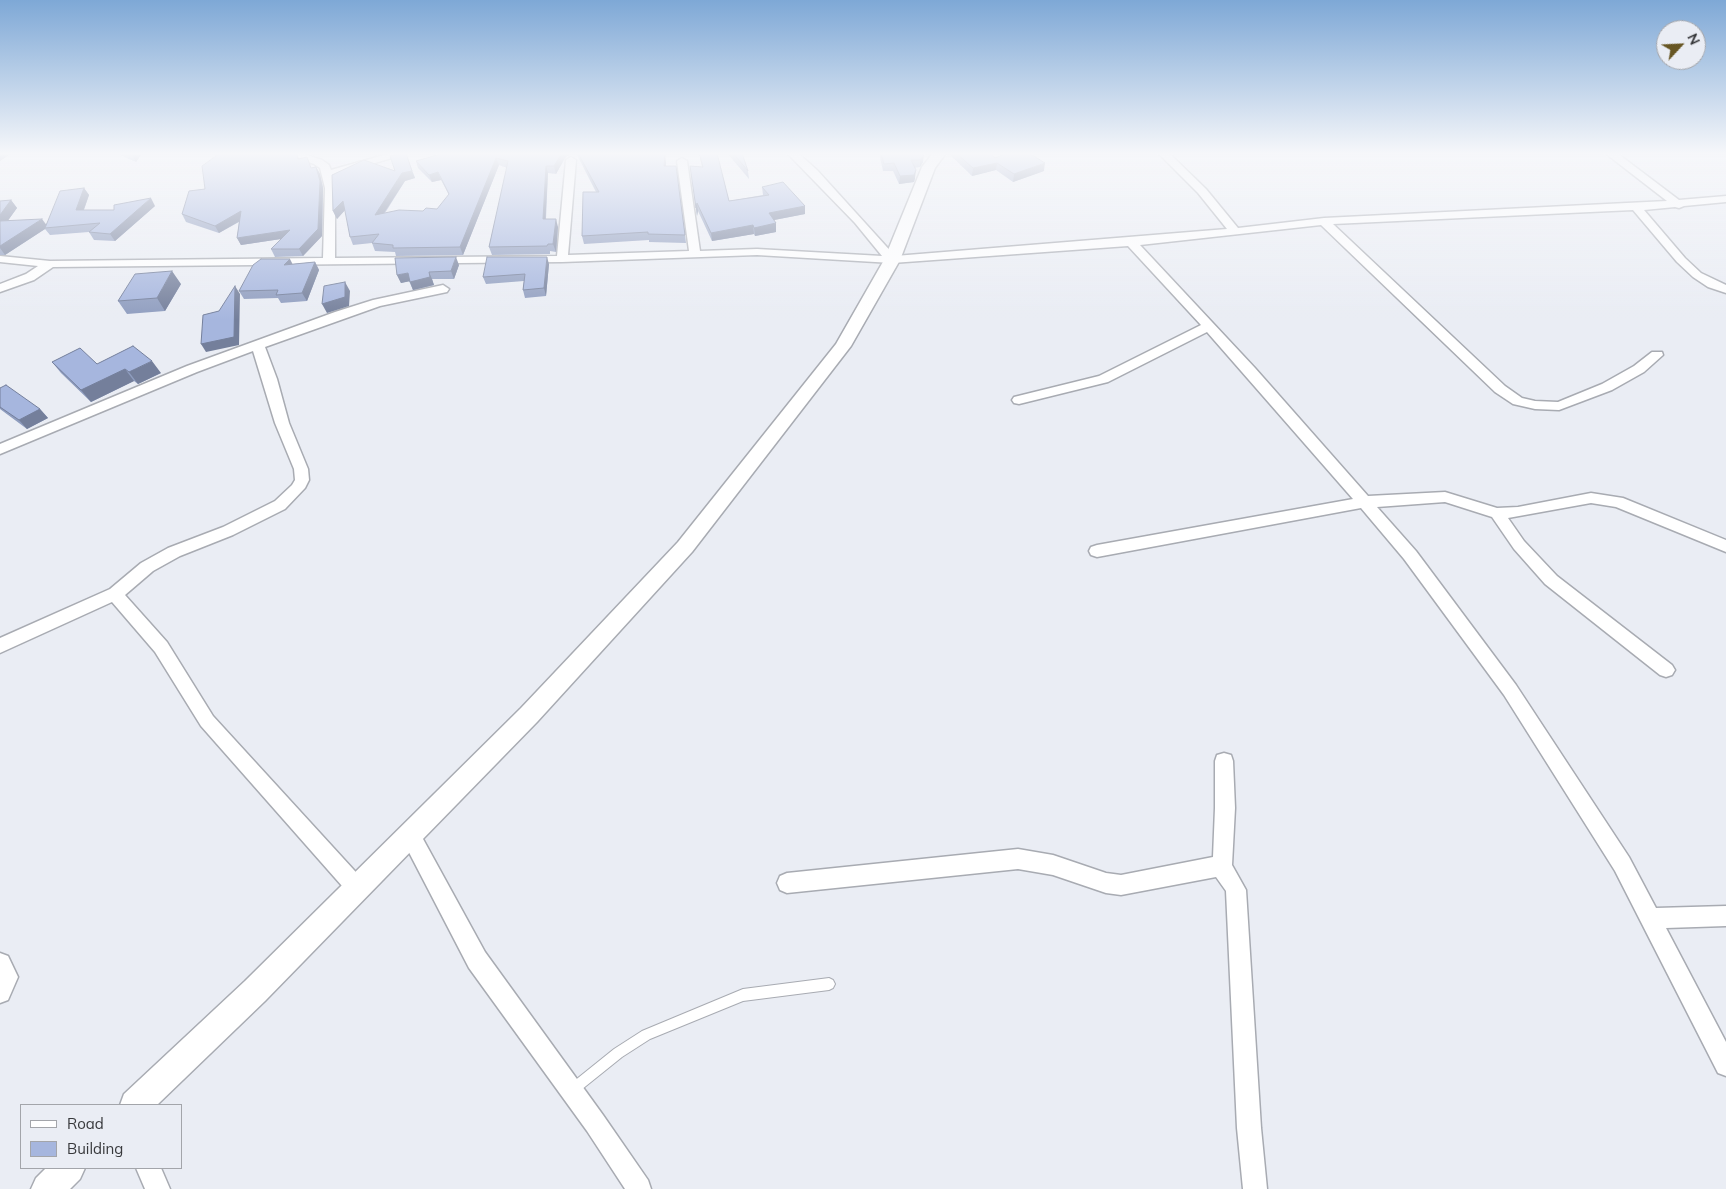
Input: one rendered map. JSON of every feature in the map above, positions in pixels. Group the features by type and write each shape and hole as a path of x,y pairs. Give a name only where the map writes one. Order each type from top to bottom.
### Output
{"street":[{"path":"328,260 329,208"},
{"path":"562,258 567,208"},
{"path":"689,208 695,254"},
{"path":"847,208 892,260"},
{"path":"136,1104 255,991 529,715 685,547 842,346 892,260 912,208"},
{"path":"1216,208 1235,232"},
{"path":"0,259 50,264 562,258 757,252 892,260 1131,242 1324,221 1603,208"},
{"path":"1637,208 1681,260 1697,275 1712,284 1726,289"},
{"path":"1324,221 1500,389 1518,401 1535,405 1559,406 1607,387 1639,369 1657,355"},
{"path":"1131,242 1208,326 1410,555 1510,690 1622,864 1726,1066"},
{"path":"0,288 30,277 50,264"},
{"path":"0,449 192,369 377,303 442,289"},
{"path":"1019,400 1103,378 1208,326"},
{"path":"0,646 116,593 147,567 174,552 228,531 280,505 298,488 302,480 301,469 282,422 270,379 258,346"},
{"path":"1097,551 1364,502 1445,497 1497,513 1518,512 1591,498 1618,502 1726,546"},
{"path":"1497,513 1519,545 1551,580 1666,670"},
{"path":"116,593 119,600 161,647 207,721 357,888"},
{"path":"1222,869 1225,808 1224,761"},
{"path":"410,835 477,960 572,1090 640,1189"},
{"path":"787,883 1018,859 1053,865 1106,883 1121,884 1134,884 1213,867 1222,869 1228,875 1236,890 1249,1128 1255,1189"},
{"path":"1650,918 1726,916"},
{"path":"0,964 7,977 0,992"},
{"path":"47,1189 68,1169"},
{"path":"148,1169 158,1189"}],"lane":[{"path":"572,1090 618,1053 646,1035 734,998 743,995 829,984"}],"building":[{"path":"53,208 114,210 114,208 139,208 110,234 89,232 100,223 45,228"},
{"path":"184,208 319,208 318,229 299,249 271,249 290,230 237,238 241,211 215,226 182,214"},
{"path":"344,208 379,208 375,215 399,210 476,208 460,247 393,248 393,245 372,243 379,234 350,237"},
{"path":"498,208 544,208 543,219 556,219 553,244 548,244 547,246 489,247"},
{"path":"583,208 682,208 685,235 648,234 648,232 582,236"},
{"path":"700,208 792,208 769,213 776,223 754,228 753,225 711,233"},
{"path":"42,219 0,246 0,221"},
{"path":"456,257 451,271 429,272 430,277 410,282 408,273 397,275 395,258"},
{"path":"487,257 547,257 544,288 523,290 525,274 483,277"},
{"path":"261,259 290,259 284,265 315,262 302,293 276,295 278,290 239,291 253,265"},
{"path":"172,271 157,298 118,301 135,274"},
{"path":"345,282 345,297 322,304 324,286"},
{"path":"235,286 234,337 201,344 203,315 219,311"},
{"path":"133,346 152,361 129,372 125,369 81,390 52,362 80,348 97,364"},
{"path":"6,385 40,409 19,420 0,407 0,388"}]}
